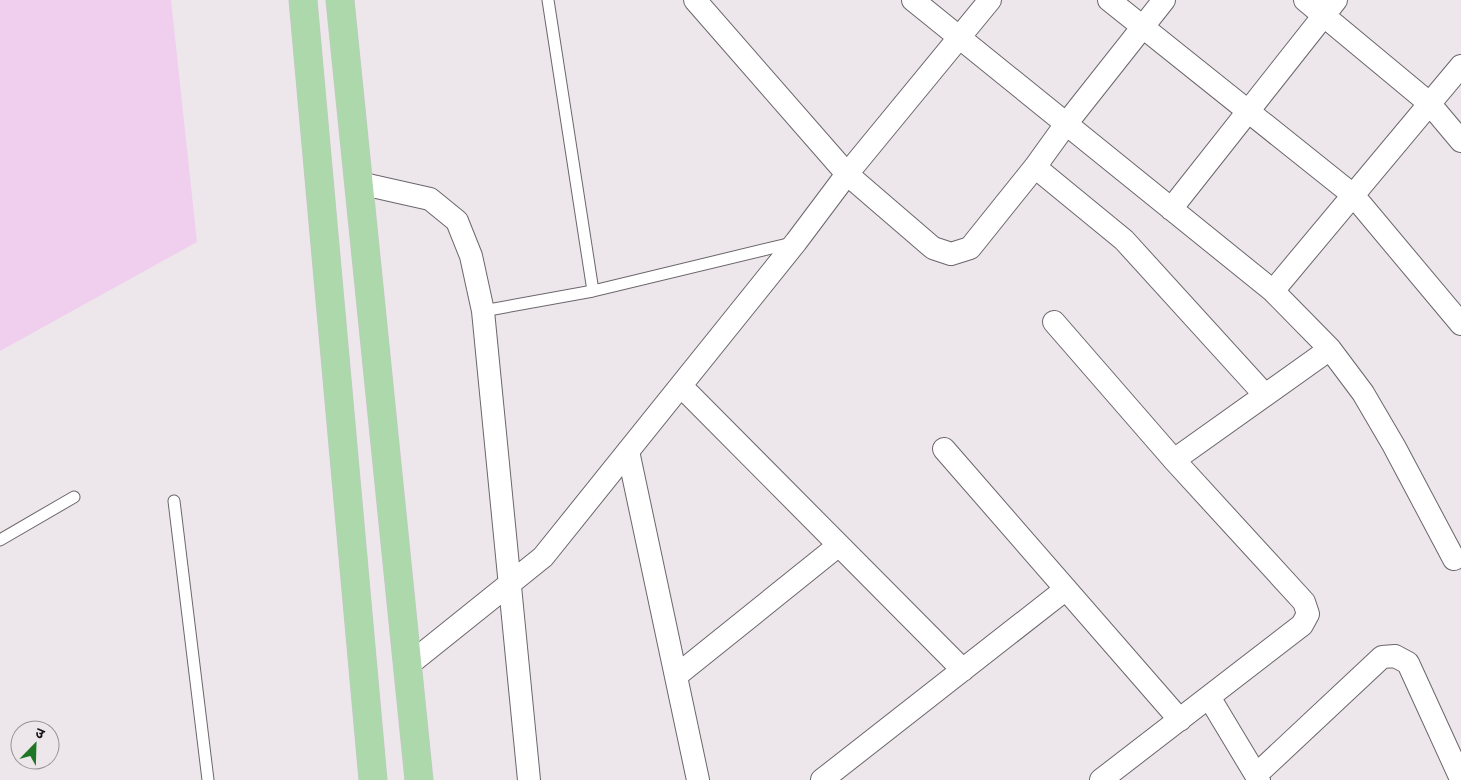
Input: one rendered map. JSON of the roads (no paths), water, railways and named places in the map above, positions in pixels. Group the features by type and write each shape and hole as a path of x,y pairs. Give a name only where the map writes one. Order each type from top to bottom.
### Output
{"main road":[{"path":"303,0 373,780"},
{"path":"340,0 419,780"}],"street":[{"path":"695,0 847,174 933,248 951,254 970,248 1164,0"},
{"path":"913,0 1272,291 1330,349 1372,408 1454,559"},
{"path":"407,666 543,557 796,242 847,174 990,0"},
{"path":"1109,0 1353,195 1461,324"},
{"path":"1305,0 1330,8 1429,103 1461,141"},
{"path":"1171,209 1330,8"},
{"path":"1272,291 1461,66"},
{"path":"1035,167 1124,240 1266,395"},
{"path":"359,183 430,199 457,221 471,256 483,311 529,780"},
{"path":"1054,322 1174,460 1304,602 1308,614 1302,625 1101,780"},
{"path":"1174,460 1330,349"},
{"path":"680,386 963,670"},
{"path":"944,449 1180,720"},
{"path":"628,451 698,780"},
{"path":"676,676 839,545"},
{"path":"822,780 1066,589"},
{"path":"1209,697 1258,778 1382,657 1395,656 1408,663 1461,779"}],"lane":[{"path":"548,0 593,291"},
{"path":"483,311 593,291 796,242"},
{"path":"0,540 74,496"},
{"path":"174,501 208,780"}]}
